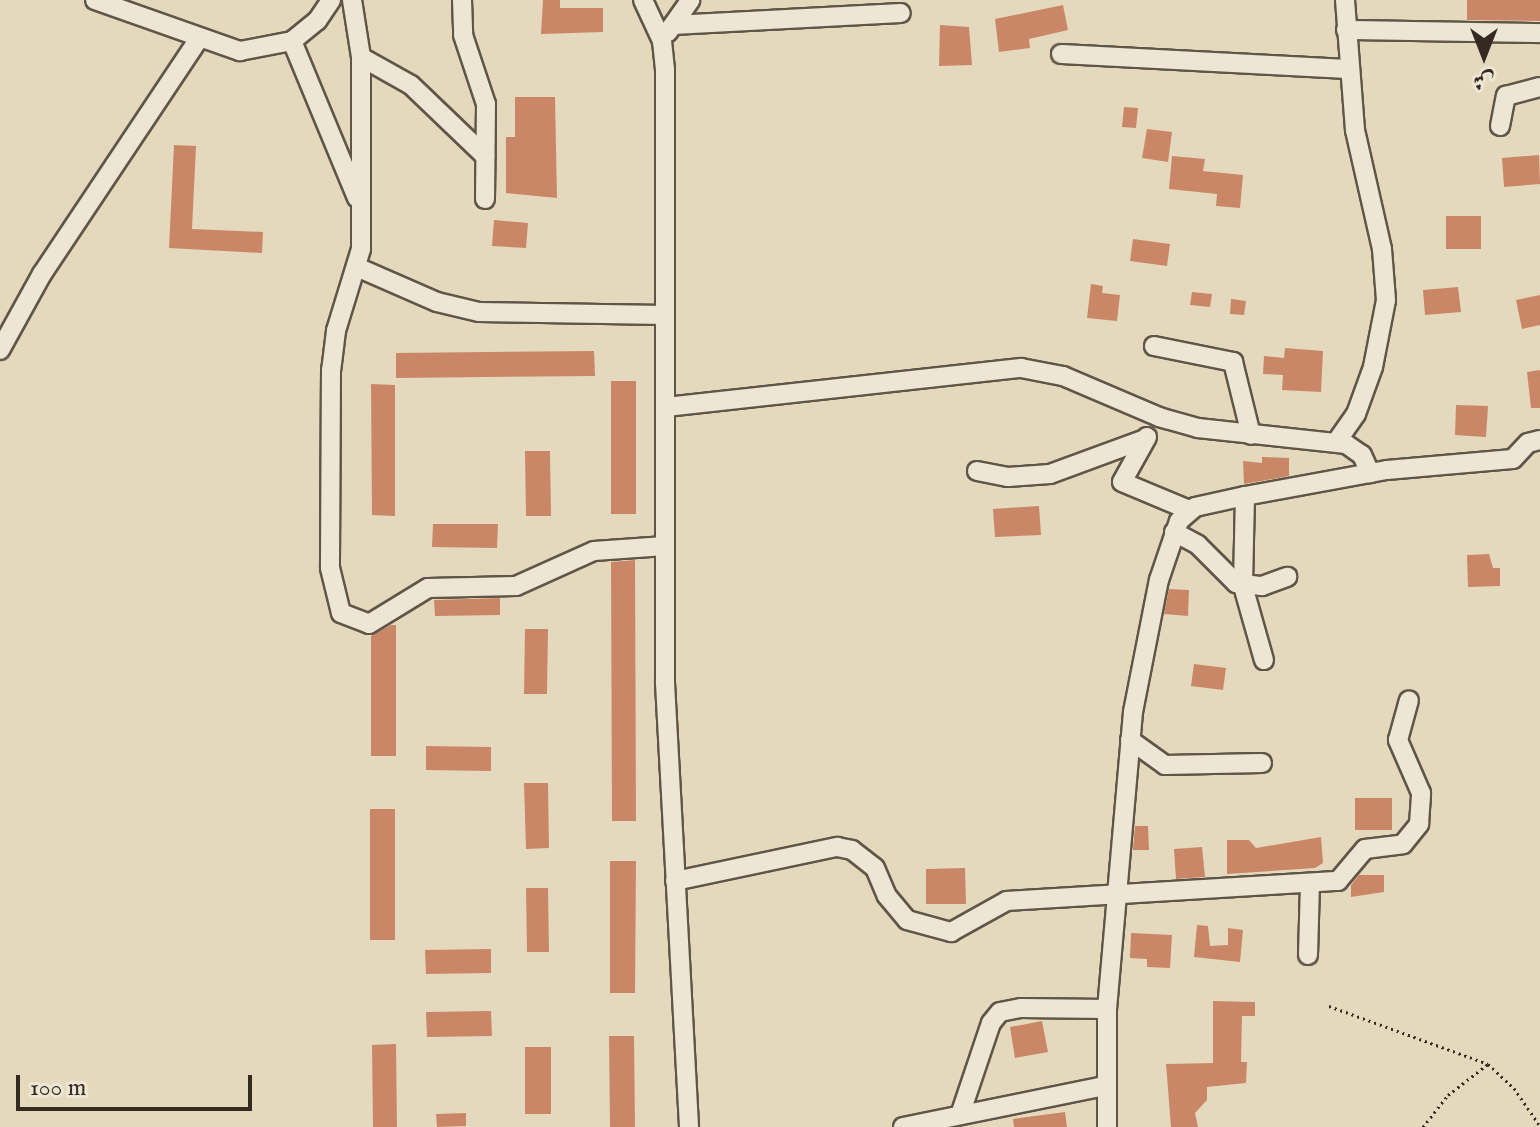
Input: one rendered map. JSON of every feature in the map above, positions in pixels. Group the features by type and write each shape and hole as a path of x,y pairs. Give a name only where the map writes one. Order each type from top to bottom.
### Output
{"street":[{"path":"95,0 198,40 240,51 292,41 317,21 331,0"},
{"path":"352,0 361,57 362,208 359,268 336,331 331,369 330,568 341,613 369,624 428,588 516,586 594,551 665,546"},
{"path":"462,0 463,35 483,87 485,199"},
{"path":"643,0 662,41 666,723 689,1127"},
{"path":"662,41 676,14 690,0"},
{"path":"1337,441 1351,425 1373,367 1386,300 1382,249 1360,160 1348,69 1345,0"},
{"path":"676,14 901,13"},
{"path":"1346,30 1540,33"},
{"path":"0,350 42,274 198,40"},
{"path":"292,41 362,208"},
{"path":"1061,54 1348,69"},
{"path":"361,57 411,85 485,156"},
{"path":"1500,126 1506,96 1540,87"},
{"path":"359,268 437,302 479,312 665,315"},
{"path":"1154,346 1233,362 1251,435"},
{"path":"666,407 1021,368 1063,376 1159,417 1251,435 1337,441 1355,449 1370,473"},
{"path":"1159,417 1122,482 1189,510 1245,496 1370,473 1513,459 1528,443 1540,440"},
{"path":"977,471 1008,477 1050,474 1145,439"},
{"path":"1245,496 1243,586 1264,660"},
{"path":"1107,1127 1104,1086 1107,1009 1114,896 1130,740 1153,606 1174,532 1189,510"},
{"path":"1174,532 1204,550 1223,575 1243,586 1262,586 1287,577"},
{"path":"675,881 837,847 865,857 895,909 935,931 966,928 1007,901 1338,881 1365,849 1403,844 1415,832 1421,793 1398,740 1409,700"},
{"path":"1130,740 1165,765 1262,763"},
{"path":"1308,955 1310,884"},
{"path":"960,1115 991,1023 1000,1012 1107,1009"},
{"path":"914,1126 1104,1086"}],"path":[{"path":"1329,1006 1488,1064 1514,1088 1540,1126"},
{"path":"1423,1127 1448,1095 1488,1064"}],"building":[{"path":"543,0 560,0 560,8 603,8 603,32 541,34"},
{"path":"1467,0 1540,0 1540,21 1467,20"},
{"path":"1063,5 1068,30 1029,39 1030,48 999,52 995,19"},
{"path":"940,25 969,27 972,65 939,66"},
{"path":"515,97 555,97 557,198 506,193 506,137 515,137"},
{"path":"1124,107 1138,108 1136,128 1122,127"},
{"path":"1147,129 1172,132 1168,162 1142,158"},
{"path":"174,145 196,146 192,229 263,232 262,253 169,248"},
{"path":"1539,155 1540,184 1504,187 1502,158"},
{"path":"1172,156 1205,159 1203,171 1243,175 1240,208 1216,206 1217,194 1169,189"},
{"path":"1446,216 1481,216 1481,249 1446,249"},
{"path":"494,220 528,223 526,248 492,246"},
{"path":"1133,239 1170,244 1167,266 1130,261"},
{"path":"1091,284 1103,286 1102,293 1120,295 1117,321 1087,318"},
{"path":"1458,287 1461,312 1425,315 1423,290"},
{"path":"1192,292 1212,294 1210,307 1190,305"},
{"path":"1540,295 1540,325 1522,329 1516,300"},
{"path":"1231,299 1246,301 1244,315 1230,314"},
{"path":"1285,348 1323,351 1321,392 1282,390 1283,375 1263,374 1264,356 1284,358"},
{"path":"594,351 595,376 396,378 396,353"},
{"path":"1540,370 1540,408 1531,408 1527,372"},
{"path":"611,381 636,381 636,514 611,514"},
{"path":"371,384 395,385 395,516 372,515"},
{"path":"1456,405 1488,406 1486,437 1455,435"},
{"path":"525,451 550,451 551,516 526,516"},
{"path":"1262,457 1289,458 1289,476 1244,484 1243,461 1262,463"},
{"path":"1039,506 1041,535 995,537 993,509"},
{"path":"433,524 498,524 497,548 432,547"},
{"path":"1489,554 1493,568 1500,568 1500,586 1468,587 1467,555"},
{"path":"635,560 636,821 612,821 611,562"},
{"path":"1169,589 1189,590 1188,616 1164,614"},
{"path":"500,598 500,615 435,616 434,600"},
{"path":"396,625 396,756 371,756 371,636"},
{"path":"525,629 548,629 547,694 524,694"},
{"path":"1194,664 1226,668 1223,690 1191,686"},
{"path":"426,746 491,747 491,771 426,770"},
{"path":"524,783 548,783 549,848 526,849"},
{"path":"1355,798 1392,798 1392,830 1355,830"},
{"path":"370,809 395,809 395,940 370,940"},
{"path":"1135,826 1148,826 1149,850 1133,850"},
{"path":"1321,837 1323,863 1315,868 1227,874 1227,840 1249,840 1256,848"},
{"path":"1202,847 1205,877 1176,879 1174,849"},
{"path":"610,861 636,861 635,993 610,993"},
{"path":"965,868 966,904 926,904 926,869"},
{"path":"1359,875 1384,875 1384,892 1351,897 1351,885"},
{"path":"526,888 548,888 549,952 527,952"},
{"path":"1197,925 1208,926 1210,946 1228,945 1228,928 1243,930 1240,962 1194,957"},
{"path":"1131,933 1172,935 1170,968 1147,967 1147,959 1130,958"},
{"path":"491,949 491,973 426,974 425,950"},
{"path":"1213,1001 1255,1002 1255,1016 1242,1016 1241,1062 1247,1062 1246,1083 1207,1087 1207,1100 1195,1113 1198,1127 1171,1127 1166,1064 1213,1063"},
{"path":"491,1011 492,1036 427,1037 426,1012"},
{"path":"1042,1021 1048,1052 1015,1058 1010,1027"},
{"path":"609,1036 634,1036 635,1127 610,1127"},
{"path":"396,1044 397,1127 373,1127 372,1045"},
{"path":"525,1047 551,1047 551,1114 525,1114"},
{"path":"1065,1112 1067,1127 1014,1127 1013,1119"},
{"path":"466,1113 466,1126 437,1127 436,1114"}]}
